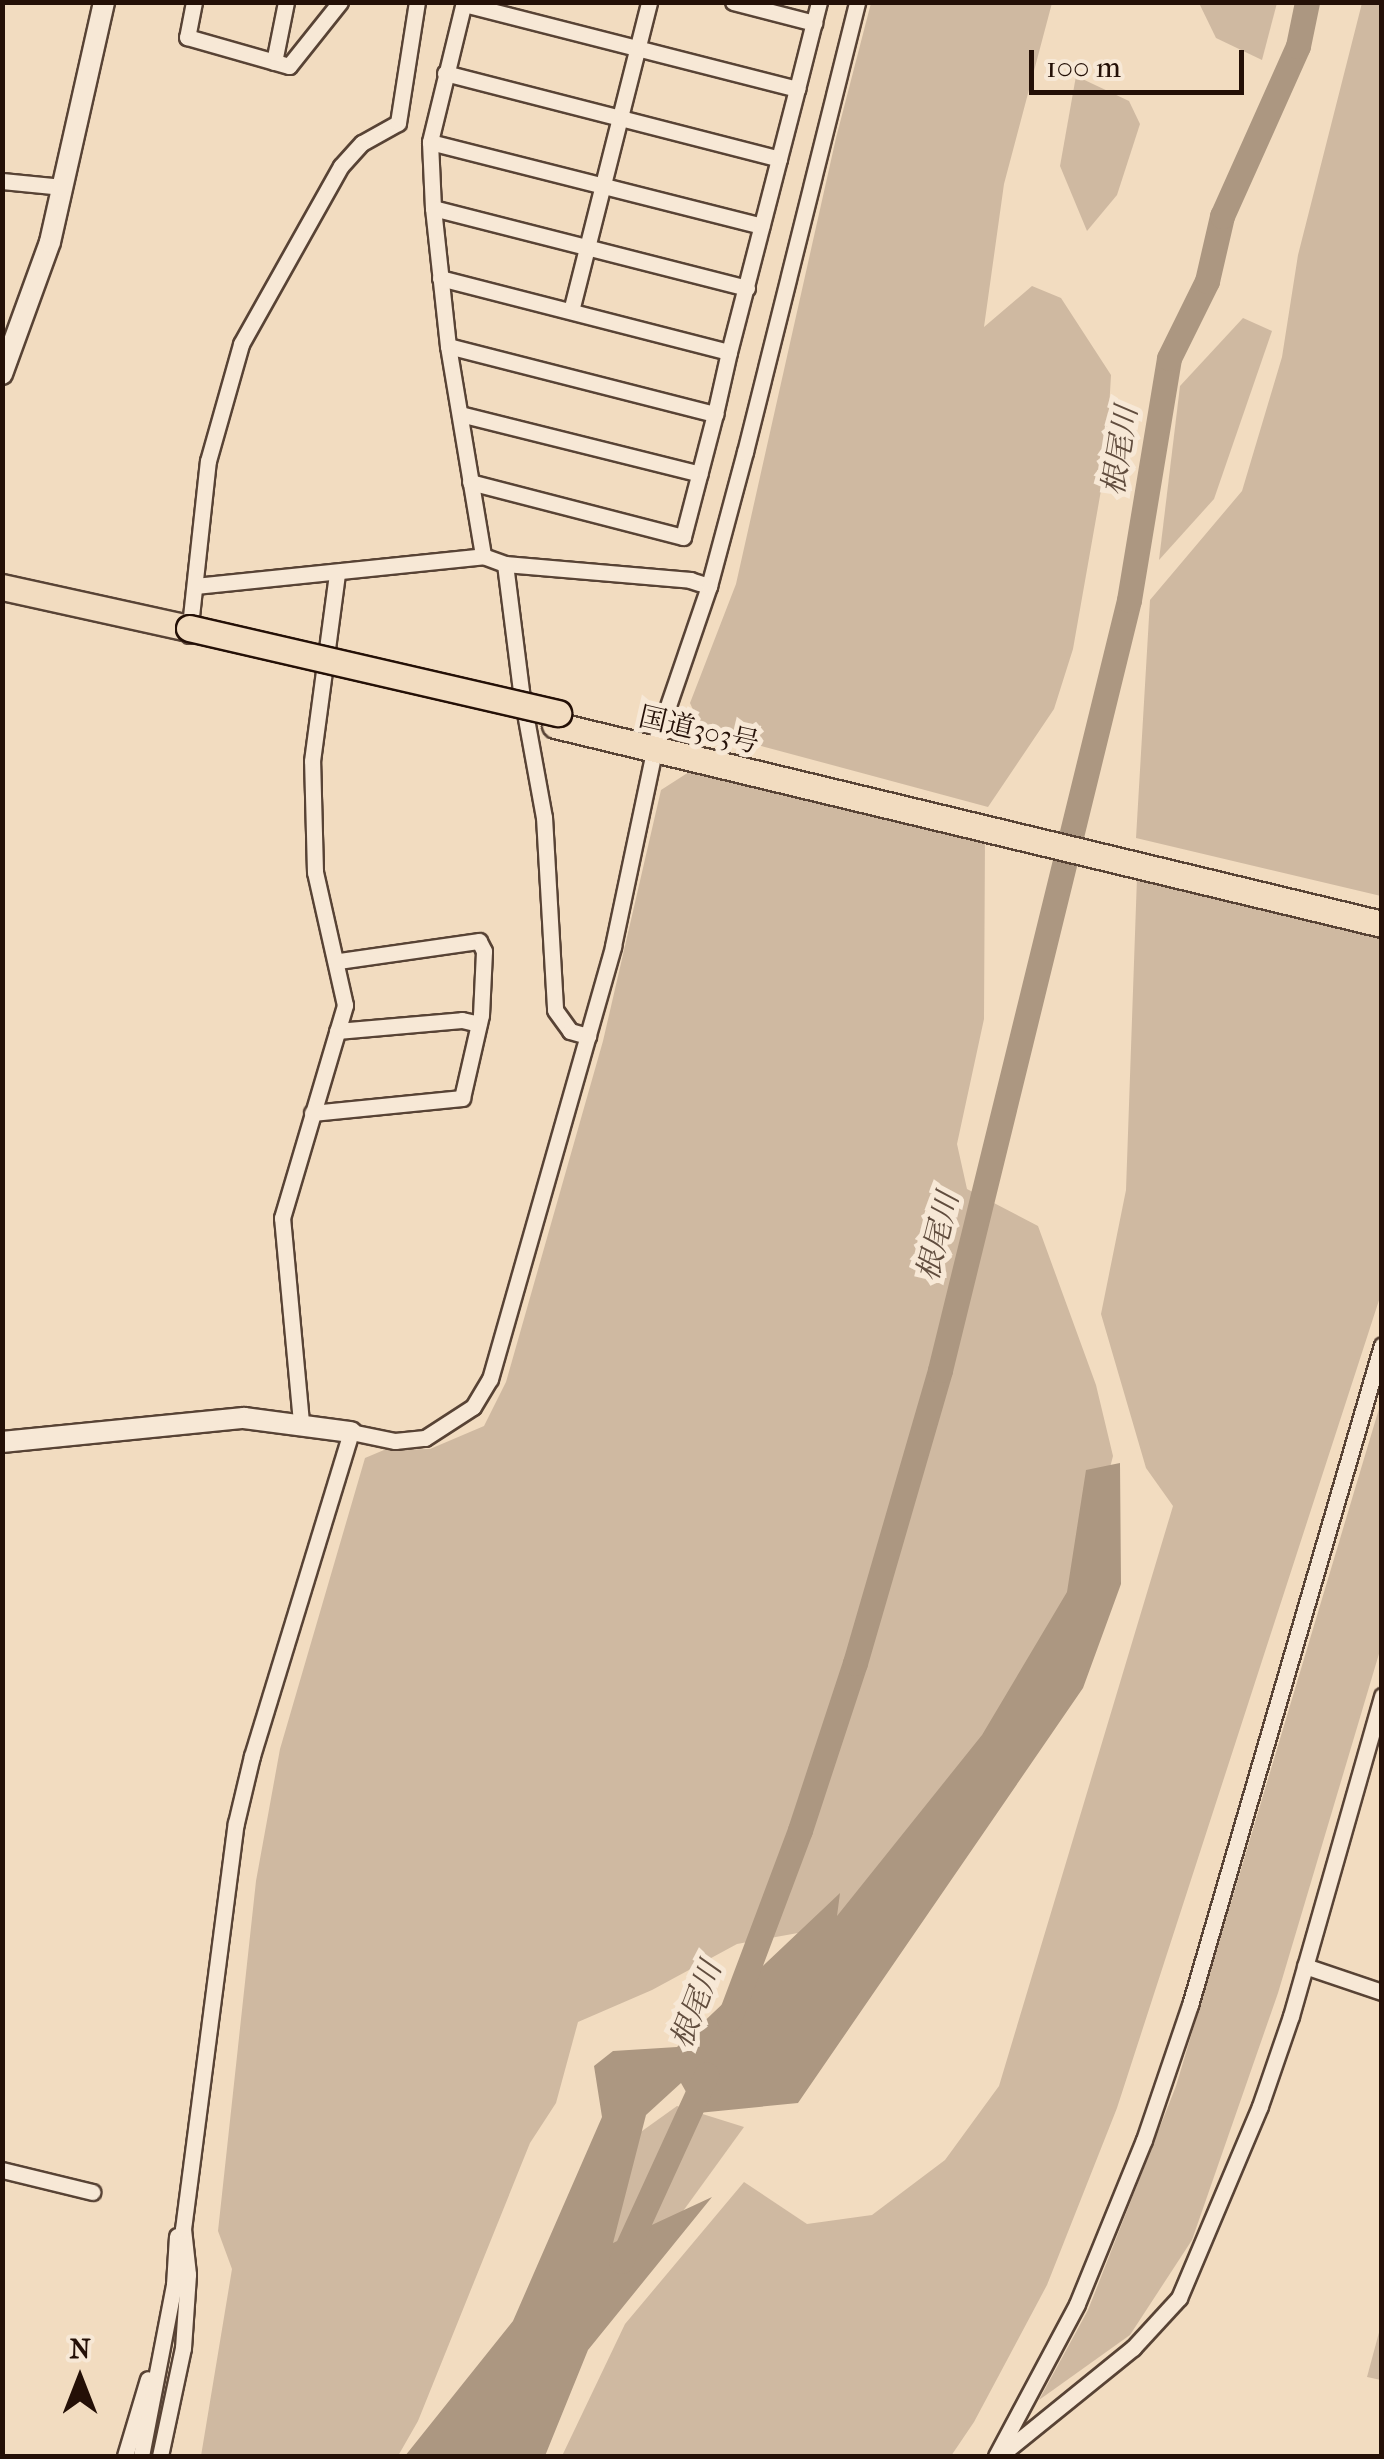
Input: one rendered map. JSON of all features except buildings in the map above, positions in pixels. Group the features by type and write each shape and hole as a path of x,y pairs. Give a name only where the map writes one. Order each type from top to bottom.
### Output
{"highway":[{"name":"国道303号","path":"2,587 655,744 1382,910"},
{"name":"国道303号","path":"2,600 189,632"},
{"name":"国道303号","path":"684,749 1382,924"}],"street":[{"path":"2,374 50,242 104,2"},
{"path":"194,2 187,37 289,66 340,2"},
{"path":"274,62 286,2"},
{"path":"189,632 208,461 241,344 341,166 362,143 398,122 417,2"},
{"path":"571,310 649,2"},
{"path":"733,2 814,23"},
{"path":"470,482 683,538 819,2"},
{"path":"2,1442 198,1420 301,1422 395,1441 425,1438 473,1407 490,1380 613,946 655,744 709,586 857,2"},
{"path":"483,556 448,346 432,208 430,142 464,3 796,88"},
{"path":"446,73 779,159"},
{"path":"430,142 762,226"},
{"path":"2,181 64,186"},
{"path":"432,208 747,288"},
{"path":"440,278 730,352"},
{"path":"448,346 715,414"},
{"path":"460,414 700,474"},
{"path":"195,586 483,556 506,564 690,580 709,586"},
{"path":"506,564 521,690 544,817 555,1010 570,1032 588,1036"},
{"path":"301,1422 282,1218 345,1005 315,872 312,761 337,574"},
{"path":"312,1113 462,1098 479,1024 484,950 479,942 338,961"},
{"path":"338,1031 462,1020 479,1024"},
{"path":"997,2456 1077,2304 1156,2106 1190,2005 1382,1346"},
{"path":"160,2456 188,2302 183,2229 236,1823 262,1720 351,1432"},
{"path":"997,2456 1133,2348 1179,2298 1260,2106 1305,1966 1382,1696"},
{"path":"1305,1966 1382,1992"},
{"path":"2,2170 92,2192"},
{"path":"141,2456 160,2367 177,2236 183,2229"},
{"path":"125,2456 150,2374 160,2367"}],"shaded area":[{"path":"871,3 1052,3 1004,184 984,327 1032,286 1061,298 1111,375 1106,462 1073,649 1054,709 988,807 702,730 690,703 736,584 836,138"},
{"path":"1199,3 1277,3 1262,60 1216,38"},
{"path":"1362,3 1382,3 1381,896 1136,838 1150,600 1242,491 1282,357 1298,255"},
{"path":"1076,76 1129,101 1140,124 1117,195 1087,231 1060,166"},
{"path":"1243,318 1272,331 1214,499 1159,560 1180,386"},
{"path":"689,772 985,839 984,1019 957,1144 967,1189 1038,1226 1096,1385 1113,1456 1070,1625 864,1921 737,1944 652,1990 578,2022 556,2103 530,2143 418,2421 398,2456 201,2456 232,2269 218,2231 256,1881 280,1749 365,1458 384,1450 430,1449 484,1426 506,1382 603,1041 661,790"},
{"path":"1137,877 1381,938 1381,1294 1117,2108 1047,2285 974,2422 951,2456 562,2456 625,2324 744,2182 807,2224 872,2215 945,2160 999,2086 1173,1506 1146,1468 1101,1314 1126,1190"},
{"path":"1381,1402 1381,1647 1278,1993 1192,2240 1130,2335 1039,2400 1088,2310 1176,2086"},
{"path":"1120,1463 1121,1584 1083,1688 798,2103 698,2113 681,2083 646,2115 613,2243 712,2197 588,2350 545,2456 405,2456 513,2321 602,2117 594,2066 613,2051 677,2047 840,1893 837,1916 982,1735 1067,1592 1086,1470"},
{"path":"677,2106 744,2127 636,2276 558,2307 589,2169"},
{"path":"1381,2325 1382,2380 1367,2377"}],"waterway":[{"name":"根尾川","path":"729,2019 800,1830 855,1663 940,1370 1129,600 1169,358 1207,281 1222,216 1298,46 1307,2"},
{"name":"根尾川","path":"621,2261 706,2075"}]}
